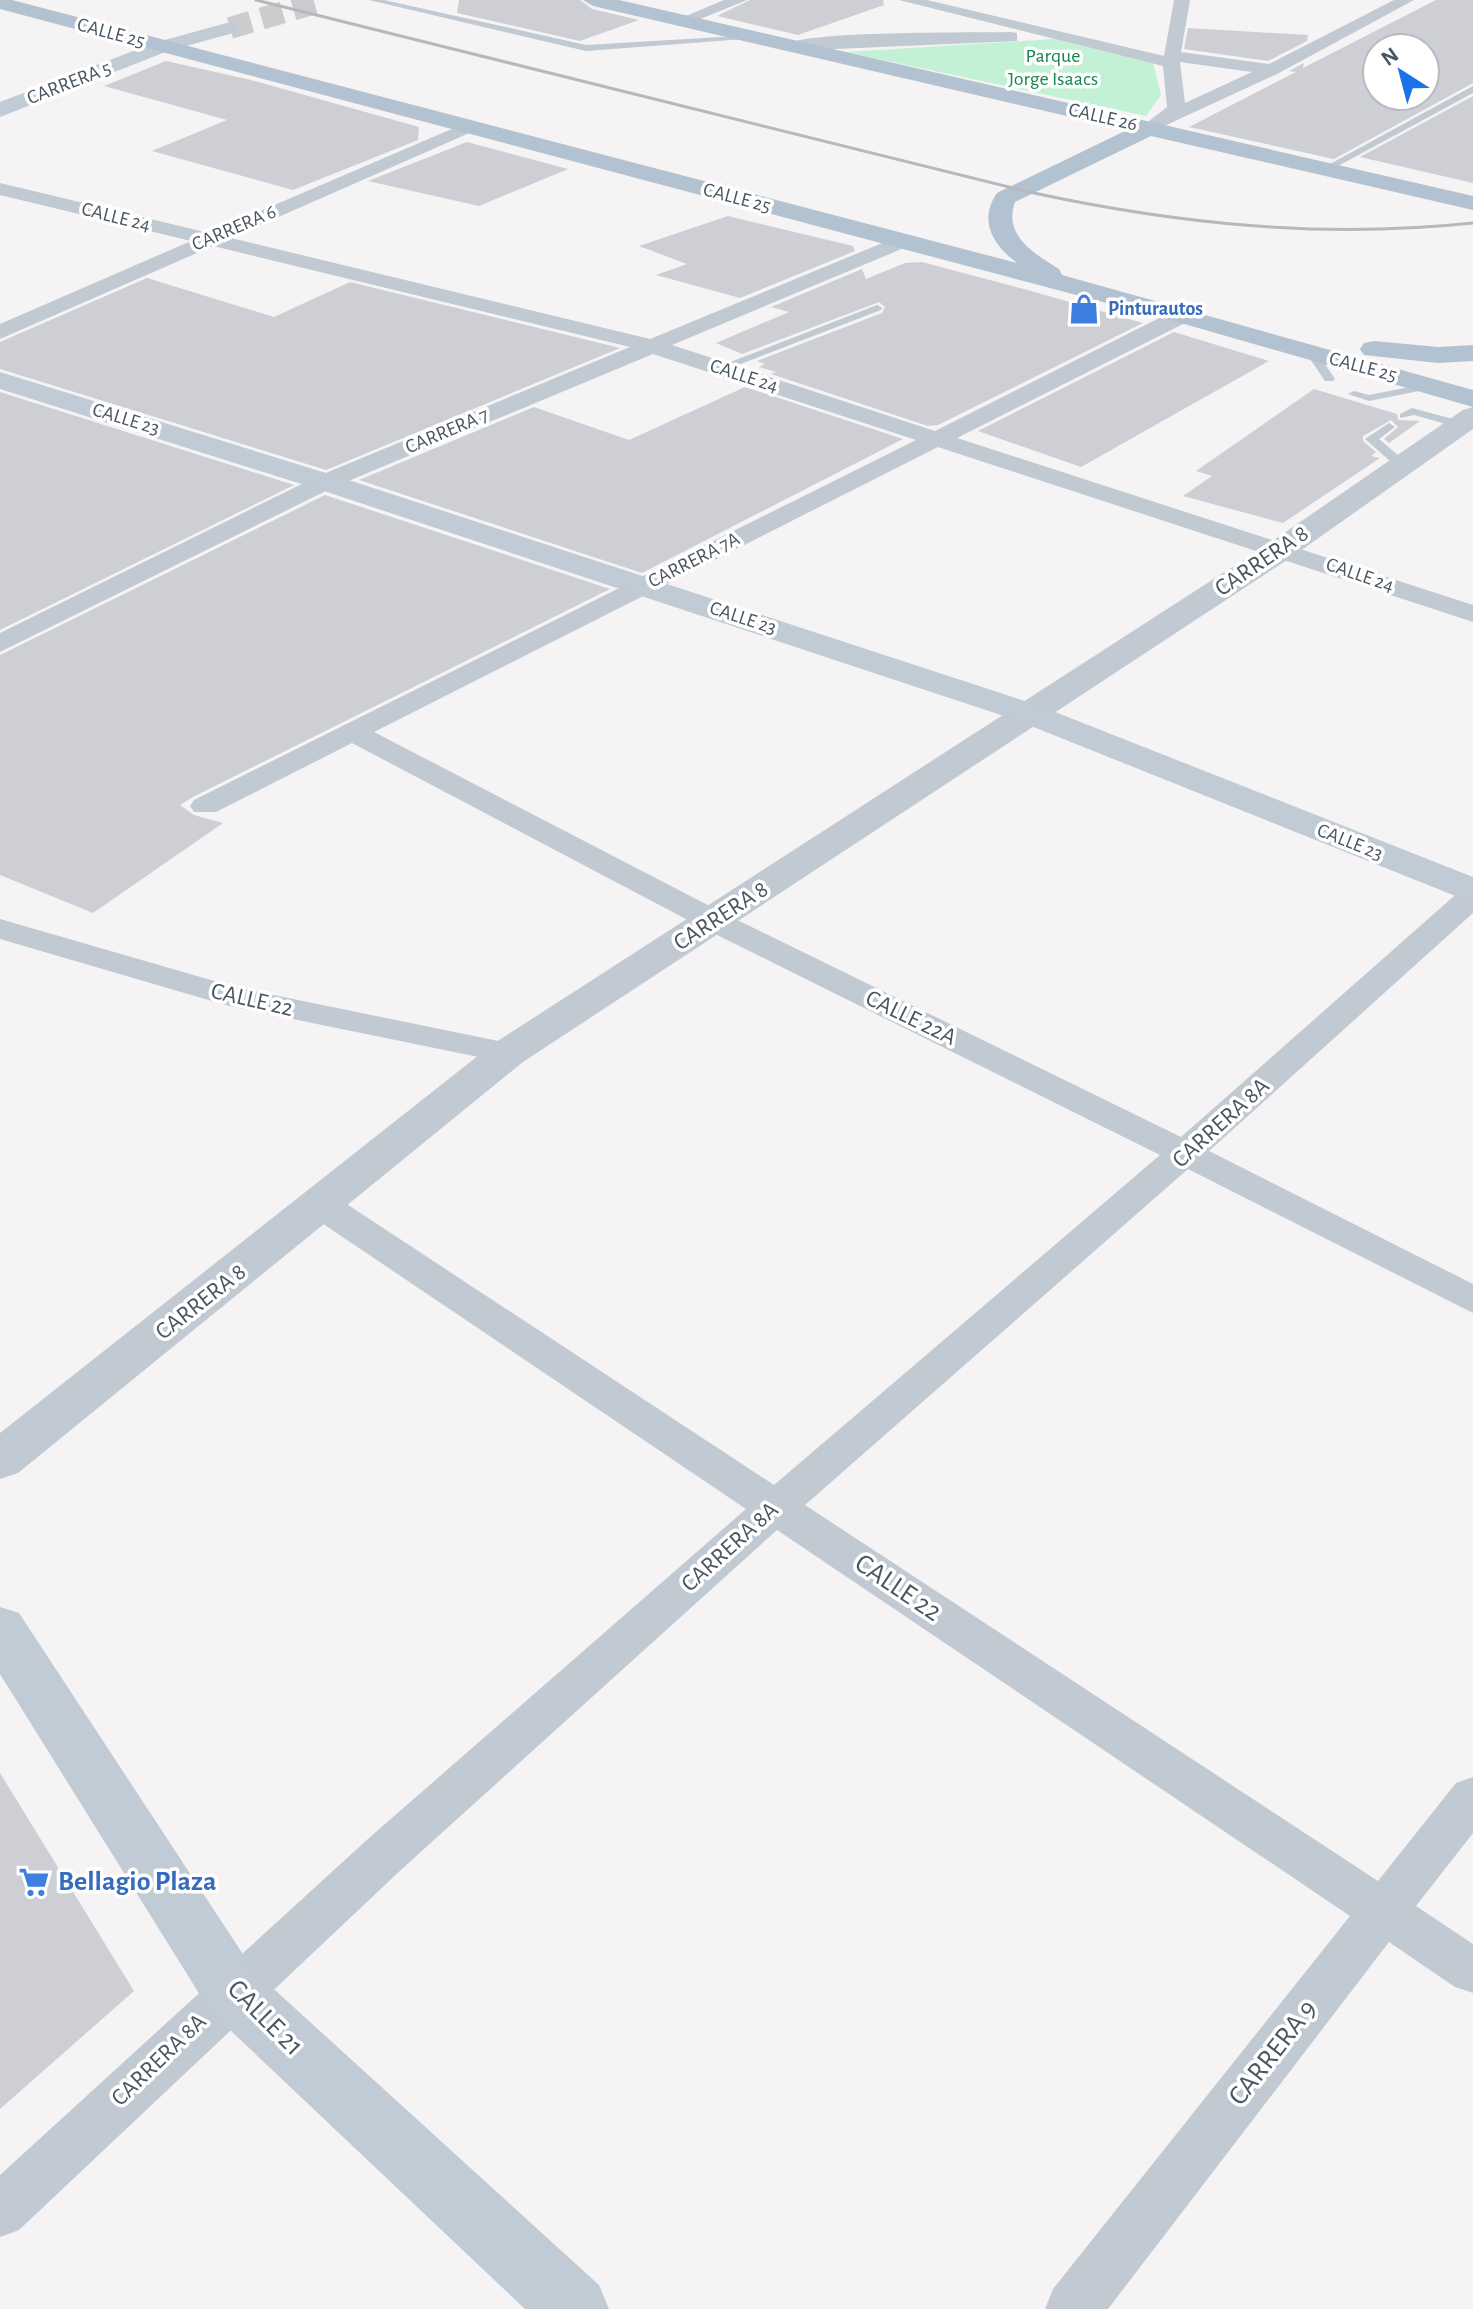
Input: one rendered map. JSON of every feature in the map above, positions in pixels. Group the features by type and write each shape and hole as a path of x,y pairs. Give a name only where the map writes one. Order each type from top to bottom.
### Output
{"main road":[{"name":"CALLE 26","path":"593,0 791,46 834,47 1159,123 1324,170 1473,203"},
{"name":"CALLE 25","path":"0,3 1183,315 1430,386 1469,413"},
{"name":"CARRERA 5","path":"0,110 161,47 230,28"},
{"path":"1096,292 1028,261 1007,243 998,226 999,209 1005,198 1019,190 1159,123"},
{"path":"1183,315 1242,321 1387,352 1473,353"},
{"name":"CALLE 23","path":"0,380 643,585 1028,713 1473,894"},
{"name":"CALLE 21","path":"0,1628 232,1991 575,2309"}],"street":[{"path":"682,21 739,0"},
{"path":"907,0 1171,59 1271,70"},
{"path":"1159,123 1176,107 1171,59 1182,0"},
{"path":"1159,123 1271,70 1406,0"},
{"path":"834,47 996,39 1040,31"},
{"name":"CARRERA 6","path":"0,332 468,127"},
{"name":"CALLE 24","path":"0,189 652,346 1282,549 1473,614"},
{"name":"CARRERA 7","path":"0,644 325,482 904,241"},
{"name":"CARRERA 7A","path":"205,806 1183,315"},
{"name":"CARRERA 8","path":"0,1460 323,1206 508,1053 1282,549 1402,465 1469,413"},
{"name":"CALLE 22A","path":"352,732 714,921 1187,1154 1473,1300"},
{"name":"CARRERA 8A","path":"0,2211 232,1991 775,1507 1187,1154 1473,894"},
{"name":"CALLE 22","path":"0,929 229,996 508,1053"},
{"name":"CALLE 22","path":"323,1206 1473,1971"},
{"name":"CARRERA 9","path":"1073,2309 1473,1797"}],"lane":[{"path":"373,0 586,48 757,38"},
{"path":"1324,170 1473,89"},
{"path":"721,368 877,308"},
{"path":"1312,353 1329,379"},
{"path":"1369,398 1430,386"},
{"path":"1354,394 1408,414 1469,413"},
{"path":"1389,427 1371,439 1402,465"}],"green space":[{"name":"Parque Jorge Isaacs","path":"1054,39 1153,63 1161,95 1146,116 846,52"}],"building":[{"path":"459,0 580,0 592,9 639,20 580,41 457,13"},
{"path":"750,0 883,0 884,5 798,35 717,16"},
{"path":"1436,0 1473,0 1473,83 1441,100 1441,32 1373,32"},
{"path":"1188,28 1308,35 1307,41 1268,61 1184,49"},
{"path":"1361,38 1361,112 1420,112 1334,159 1189,127 1296,72 1289,71 1304,63 1303,68"},
{"path":"166,61 251,80 419,127 418,140 293,190 152,151 227,120 104,86"},
{"path":"1473,96 1473,183 1360,157"},
{"path":"467,142 568,169 479,206 368,181"},
{"path":"728,216 853,246 855,251 740,298 656,275 687,264 639,246"},
{"path":"922,262 1143,323 938,425 928,426 771,374 776,372 759,367 765,364 757,361 882,313 885,307 879,302 742,354 716,343 789,312 771,307 862,269 866,279 905,263"},
{"path":"147,278 274,317 350,282 620,348 326,470 0,369 0,342"},
{"path":"1174,332 1269,361 1081,467 978,431"},
{"path":"745,387 903,439 642,573 359,480 534,407 629,440"},
{"path":"1314,389 1397,414 1398,420 1420,421 1389,443 1384,439 1398,427 1391,420 1363,436 1363,441 1376,452 1371,456 1380,458 1283,523 1183,496 1212,476 1196,471"},
{"path":"0,392 294,485 0,630"},
{"path":"325,495 610,589 180,805 194,815 223,823 93,913 0,875 0,655"},
{"name":"Bellagio Plaza","path":"0,1773 134,1991 0,2109"}],"tunnel":[{"path":"230,28 325,0"}],"railway":[{"path":"256,0 1029,192 1084,203 1195,220 1305,229 1417,228 1473,223"}],"place":[{"name":"Pinturautos","path":"1084,309"},
{"name":"Bellagio Plaza","path":"34,1882"}]}
